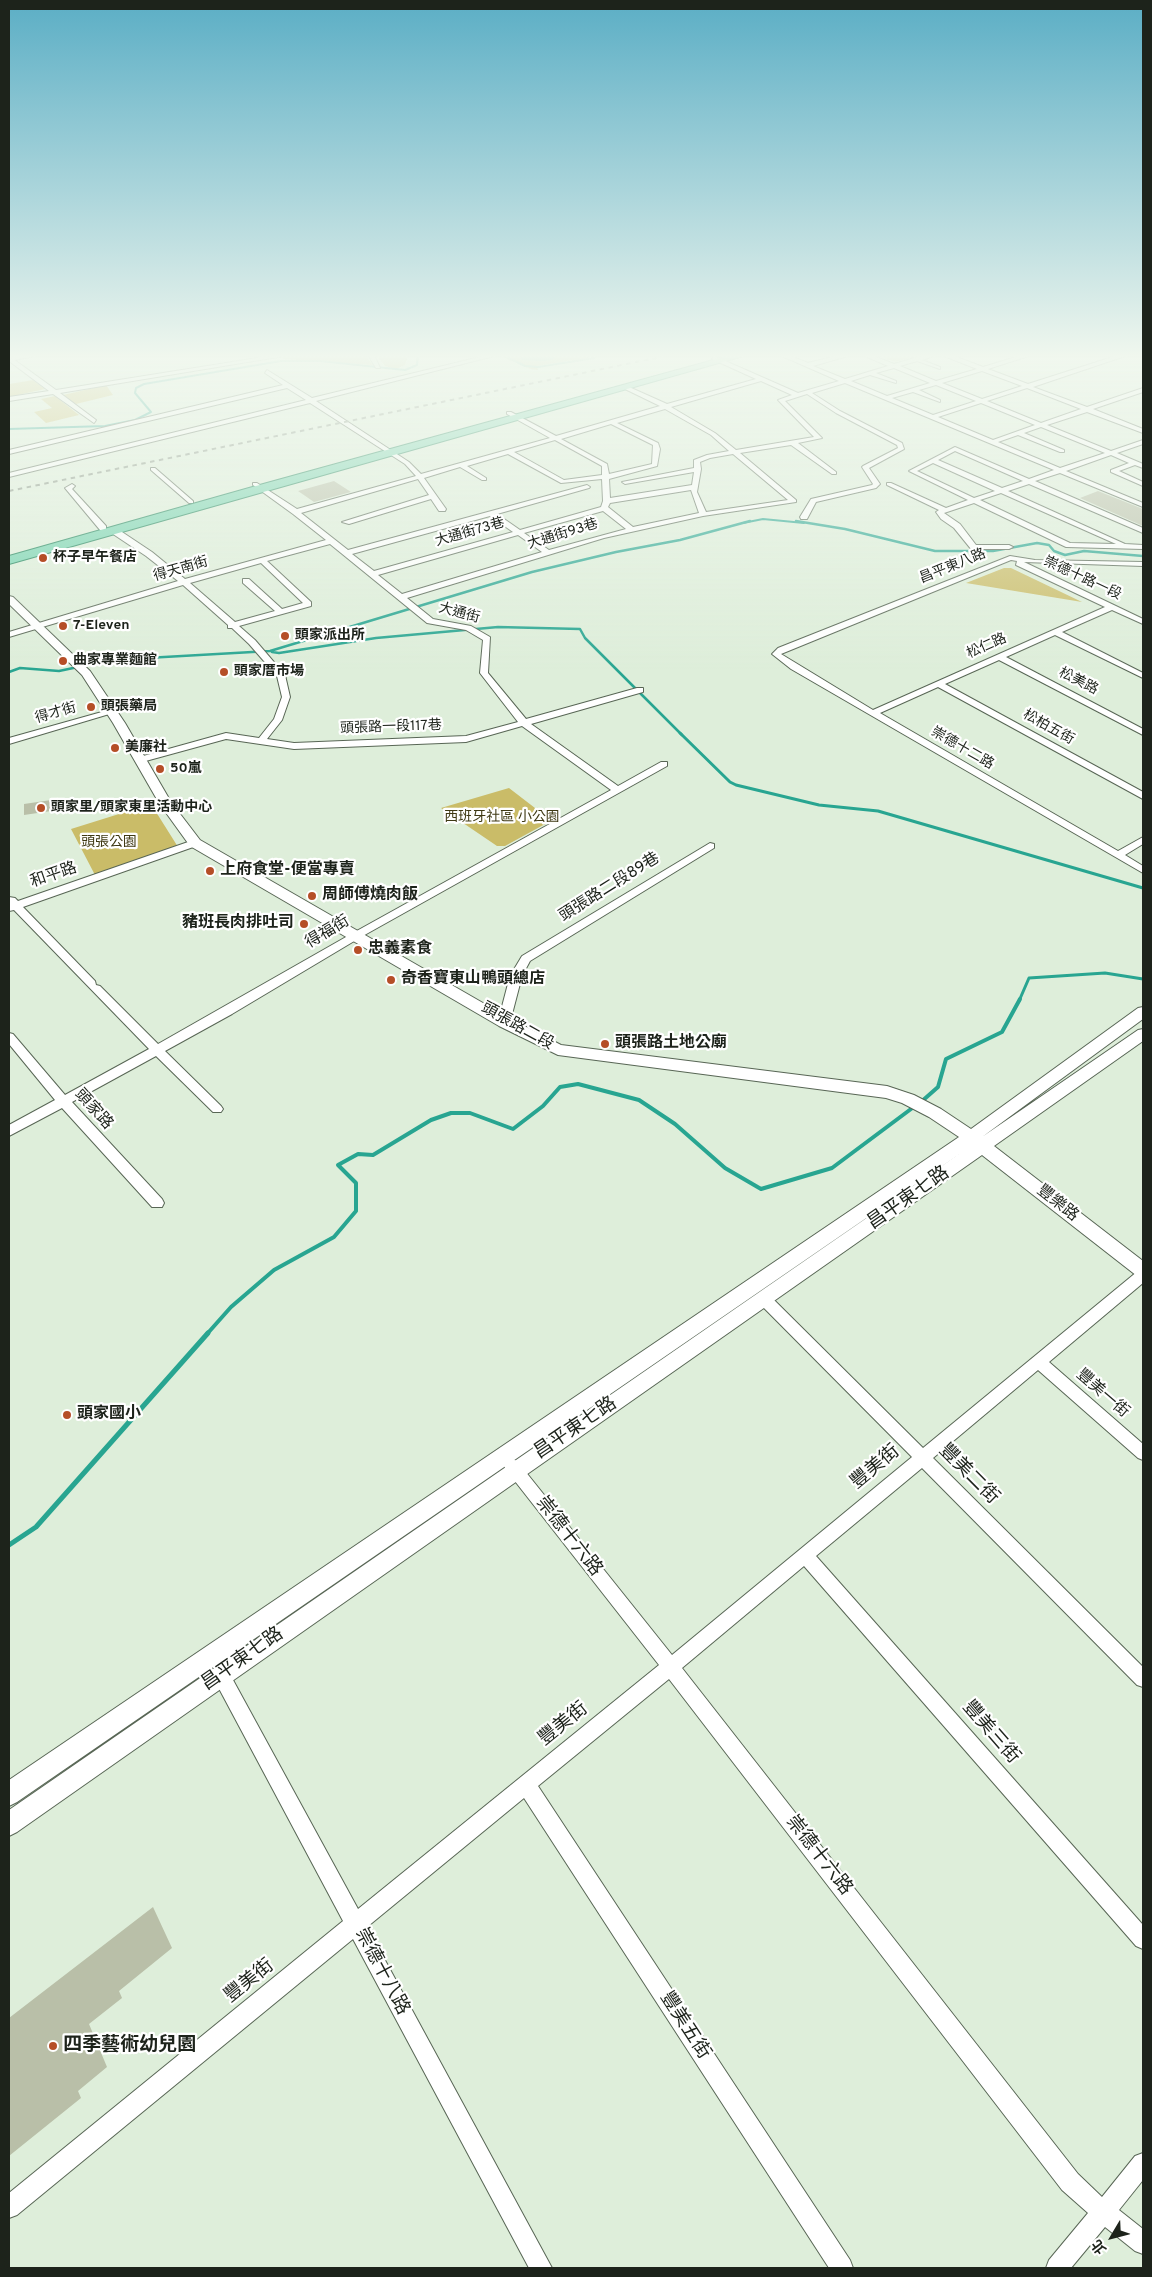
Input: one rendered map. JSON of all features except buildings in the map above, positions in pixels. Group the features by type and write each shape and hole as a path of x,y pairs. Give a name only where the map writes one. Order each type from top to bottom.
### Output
{"main road":[{"path":"9,554 108,529 354,459"},
{"path":"9,560 191,502 257,486"}],"street":[{"path":"9,475 73,459"},
{"path":"401,459 420,477 442,509"},
{"path":"296,512 480,459"},
{"path":"523,459 563,482 607,476 655,465 655,459"},
{"path":"595,459 605,465 607,476 605,504 632,530"},
{"path":"701,459 696,461 698,469 695,487 696,500 703,514"},
{"name":"大通街93巷","path":"402,597 602,536 703,514 794,501 743,459"},
{"path":"815,459 834,473"},
{"path":"804,517 813,500 874,487 877,484 865,467 880,459"},
{"path":"978,459 1143,531"},
{"path":"1034,459 1143,505"},
{"path":"1010,546 974,547 957,526 944,518 940,512 1092,459"},
{"path":"1125,459 1143,466"},
{"path":"1128,546 932,460 912,471 1068,545 1143,547"},
{"path":"1134,463 1113,471 1143,484"},
{"path":"461,465 484,479"},
{"path":"153,469 191,502"},
{"path":"625,482 698,469"},
{"path":"678,488 680,473"},
{"path":"889,484 945,510"},
{"path":"72,486 68,488 108,529 149,554 184,582 244,637 281,675 286,697 278,720 261,742"},
{"name":"大通街","path":"257,486 296,512 430,621 471,629 487,639 484,673 524,723 618,790"},
{"path":"347,553 587,486"},
{"name":"大通街73巷","path":"373,574 518,532 605,504 678,488 695,487"},
{"path":"346,522 433,496"},
{"path":"491,513 548,552"},
{"name":"得天南街","path":"9,635 184,582 331,541"},
{"name":"昌平東八路","path":"781,650 1010,558 1035,562 1143,564"},
{"name":"崇德十路一段","path":"1010,558 1143,622"},
{"path":"231,626 308,604 262,560"},
{"path":"1132,564 1143,568"},
{"path":"246,581 281,612"},
{"path":"9,599 80,666 112,712 175,818 195,843"},
{"name":"松仁路","path":"873,713 1112,607"},
{"path":"1055,632 1143,676"},
{"name":"崇德十二路","path":"781,650 776,656 1143,870"},
{"name":"松美路","path":"1000,657 1143,732"},
{"name":"松柏五街","path":"939,684 1143,796"},
{"name":"頭張路一段117巷","path":"140,760 226,736 294,746 466,739 640,690"},
{"name":"得才街","path":"9,741 112,712"},
{"name":"得福街","path":"9,1132 157,1051 356,935 664,764"},
{"path":"1118,855 1143,840"},
{"name":"和平路","path":"11,904 195,843"},
{"name":"頭張路二段","path":"195,843 504,1022 558,1050 878,1091 908,1099 935,1113 977,1142"},
{"name":"頭張路二段89巷","path":"504,1022 516,976 526,959 710,846"},
{"path":"11,904 217,1109"},
{"name":"昌平東七路","path":"9,1824 368,1574 509,1463 765,1300 977,1142 1143,1012"},
{"name":"頭家路","path":"9,1037 64,1102 156,1203"},
{"name":"昌平東七路","path":"9,1794 509,1463 977,1142 1142,1037"},
{"name":"豐樂路","path":"977,1142 1143,1273"},
{"name":"豐美街","path":"9,2207 671,1666 1143,1273"},
{"name":"豐美二街","path":"765,1300 1143,1679"},
{"name":"豐美一街","path":"1038,1361 1143,1453"},
{"name":"崇德十六路","path":"509,1463 671,1666 1070,2182 1103,2212 1143,2244"},
{"name":"豐美三街","path":"805,1555 1143,1939"},
{"name":"崇德十八路","path":"222,1675 541,2268"},
{"name":"豐美五街","path":"526,1784 842,2268"},
{"path":"1057,2268 1143,2164"}],"green space":[{"path":"1004,568 1011,568 1082,602 966,583"},
{"name":"西班牙社區 小公園","path":"509,788 548,818 547,823 505,846 497,846 441,808"},
{"name":"頭張公園","path":"151,804 178,847 95,875 71,829"}],"waterway":[{"path":"743,523 763,519 804,523"},
{"path":"129,659 270,651 532,572 616,552 680,540 750,521"},
{"path":"796,521 845,529 935,551 993,551 1037,543 1049,545 1054,551 1065,555 1084,551 1143,556"},
{"path":"272,652 279,653 376,638 498,627 580,629 585,638 680,733"},
{"path":"9,672 20,668 59,671 78,667"},
{"path":"680,733 730,782 736,785 819,805 878,811 1143,888"},
{"path":"1019,1000 1029,978 1105,973 1143,979"},
{"path":"921,1102 938,1087 946,1059 1002,1032 1019,1000"},
{"path":"207,1334 231,1307 274,1270 334,1237 356,1211 356,1183 338,1165 358,1154 373,1155 431,1120 451,1113 470,1113 513,1129 543,1106 560,1087 578,1084 639,1100 675,1124 725,1168 761,1189 832,1168 915,1106"},
{"path":"9,1545 36,1527 208,1333"}],"railway":[{"path":"9,491 163,459"}],"place":[{"name":"杯子早午餐店","path":"43,558"},
{"name":"7-Eleven","path":"63,626"},
{"name":"頭家派出所","path":"285,636"},
{"name":"曲家專業麵館","path":"63,661"},
{"name":"頭家厝市場","path":"224,672"},
{"name":"頭張藥局","path":"91,707"},
{"name":"美廉社","path":"115,748"},
{"name":"50嵐","path":"160,769"},
{"name":"頭家里/頭家東里活動中心","path":"41,808"},
{"name":"上府食堂-便當專賣","path":"210,871"},
{"name":"周師傅燒肉飯","path":"312,896"},
{"name":"豬班長肉排吐司","path":"304,924"},
{"name":"忠義素食","path":"358,950"},
{"name":"奇香寶東山鴨頭總店","path":"391,980"},
{"name":"頭張路土地公廟","path":"605,1044"},
{"name":"頭家國小","path":"67,1415"},
{"name":"四季藝術幼兒園","path":"53,2046"}]}
